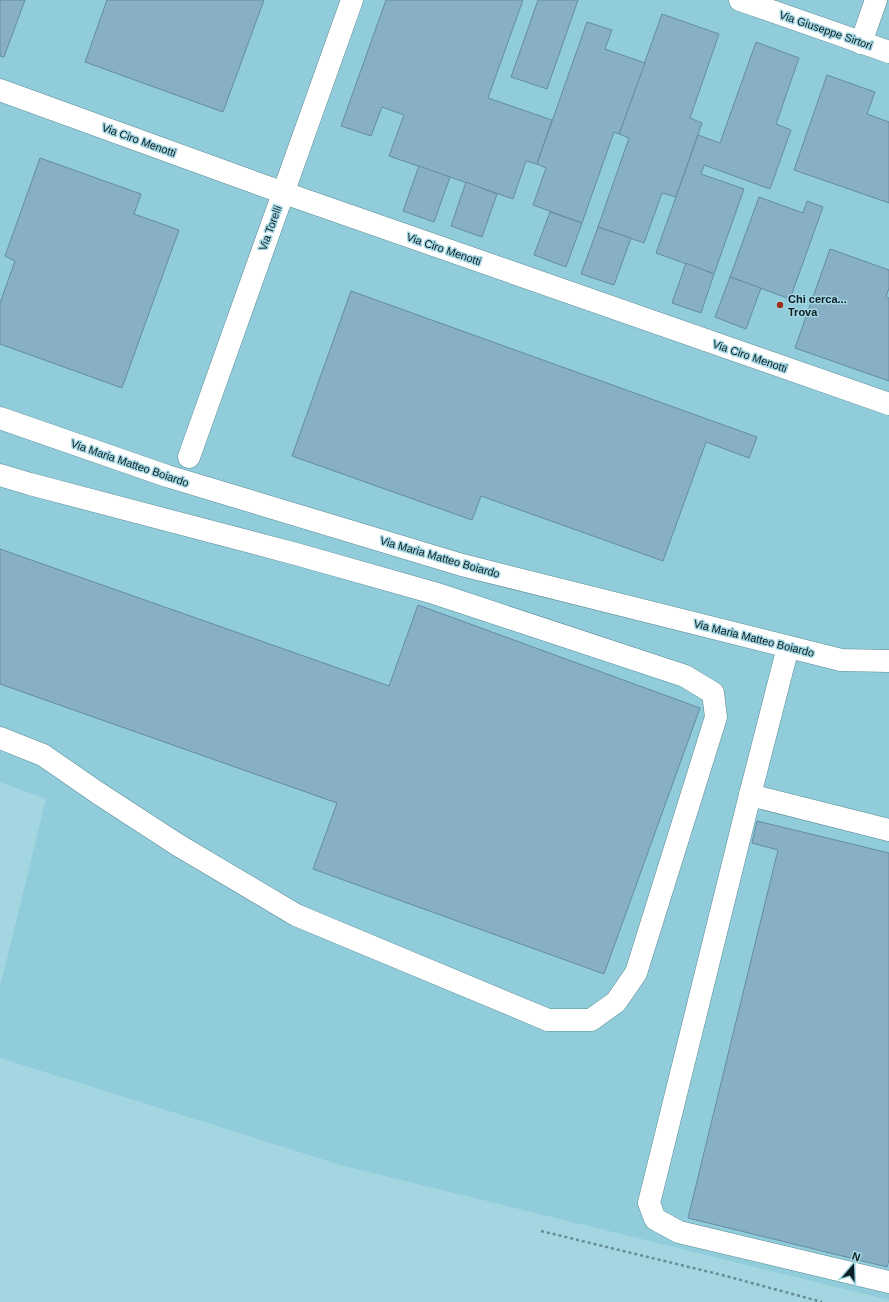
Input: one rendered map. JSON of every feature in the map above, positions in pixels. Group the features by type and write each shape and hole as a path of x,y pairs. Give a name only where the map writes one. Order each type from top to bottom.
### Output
{"street":[{"name":"Via Torelli","path":"189,457 352,0"},
{"name":"Via Giuseppe Sirtori","path":"740,0 889,52"},
{"path":"861,43 876,0"},
{"name":"Via Ciro Menotti","path":"0,90 283,192 889,404"},
{"name":"Via Maria Matteo Boiardo","path":"0,418 167,476 462,565 841,660 889,661"},
{"path":"0,474 30,484 296,554 434,593 685,676 713,693 716,717 636,973 616,1002 591,1020 548,1020 296,915 178,845 43,755 0,738"},
{"path":"788,647 649,1203 655,1220 680,1232 889,1282"},
{"path":"750,795 889,830"}],"path":[{"path":"541,1231 726,1276 822,1302"}],"shaded area":[{"path":"0,0 889,0 889,1300 344,1166 0,1058 0,987 46,799 0,782"}],"building":[{"path":"0,0 25,0 4,57 0,56"},
{"path":"107,0 264,0 223,112 85,62"},
{"path":"386,0 523,0 488,98 552,120 537,164 526,161 513,199 389,156 404,115 382,107 371,136 341,126"},
{"path":"538,0 578,0 547,89 511,77"},
{"path":"662,14 719,34 690,118 702,123 676,197 662,193 644,243 598,227 629,138 619,134"},
{"path":"587,22 612,30 605,49 645,63 619,134 614,132 582,223 533,205 546,168 537,164"},
{"path":"756,42 799,58 776,124 791,130 770,189 704,165 701,174 744,189 714,274 656,253 698,135 720,143"},
{"path":"827,75 875,92 867,114 889,122 889,203 794,170"},
{"path":"40,158 141,194 134,214 179,230 122,388 0,344 0,303 15,261 5,256"},
{"path":"419,166 450,177 434,222 403,211"},
{"path":"466,182 497,194 482,237 451,226"},
{"path":"759,197 803,213 807,201 823,207 790,299 730,277"},
{"path":"550,212 582,223 566,267 534,255"},
{"path":"598,227 631,238 614,285 581,274"},
{"path":"830,249 889,270 889,288 886,297 889,298 889,381 795,348"},
{"path":"686,263 714,274 701,313 672,303"},
{"path":"730,277 761,288 746,329 715,317"},
{"path":"351,291 757,437 749,458 706,442 663,561 481,496 472,520 292,456"},
{"path":"0,549 389,686 418,605 700,708 604,974 313,869 337,803 0,684"},
{"path":"757,821 889,853 889,1260 887,1267 688,1218 778,850 752,843"}],"place":[{"name":"Chi cerca... Trova","path":"780,305"}]}
